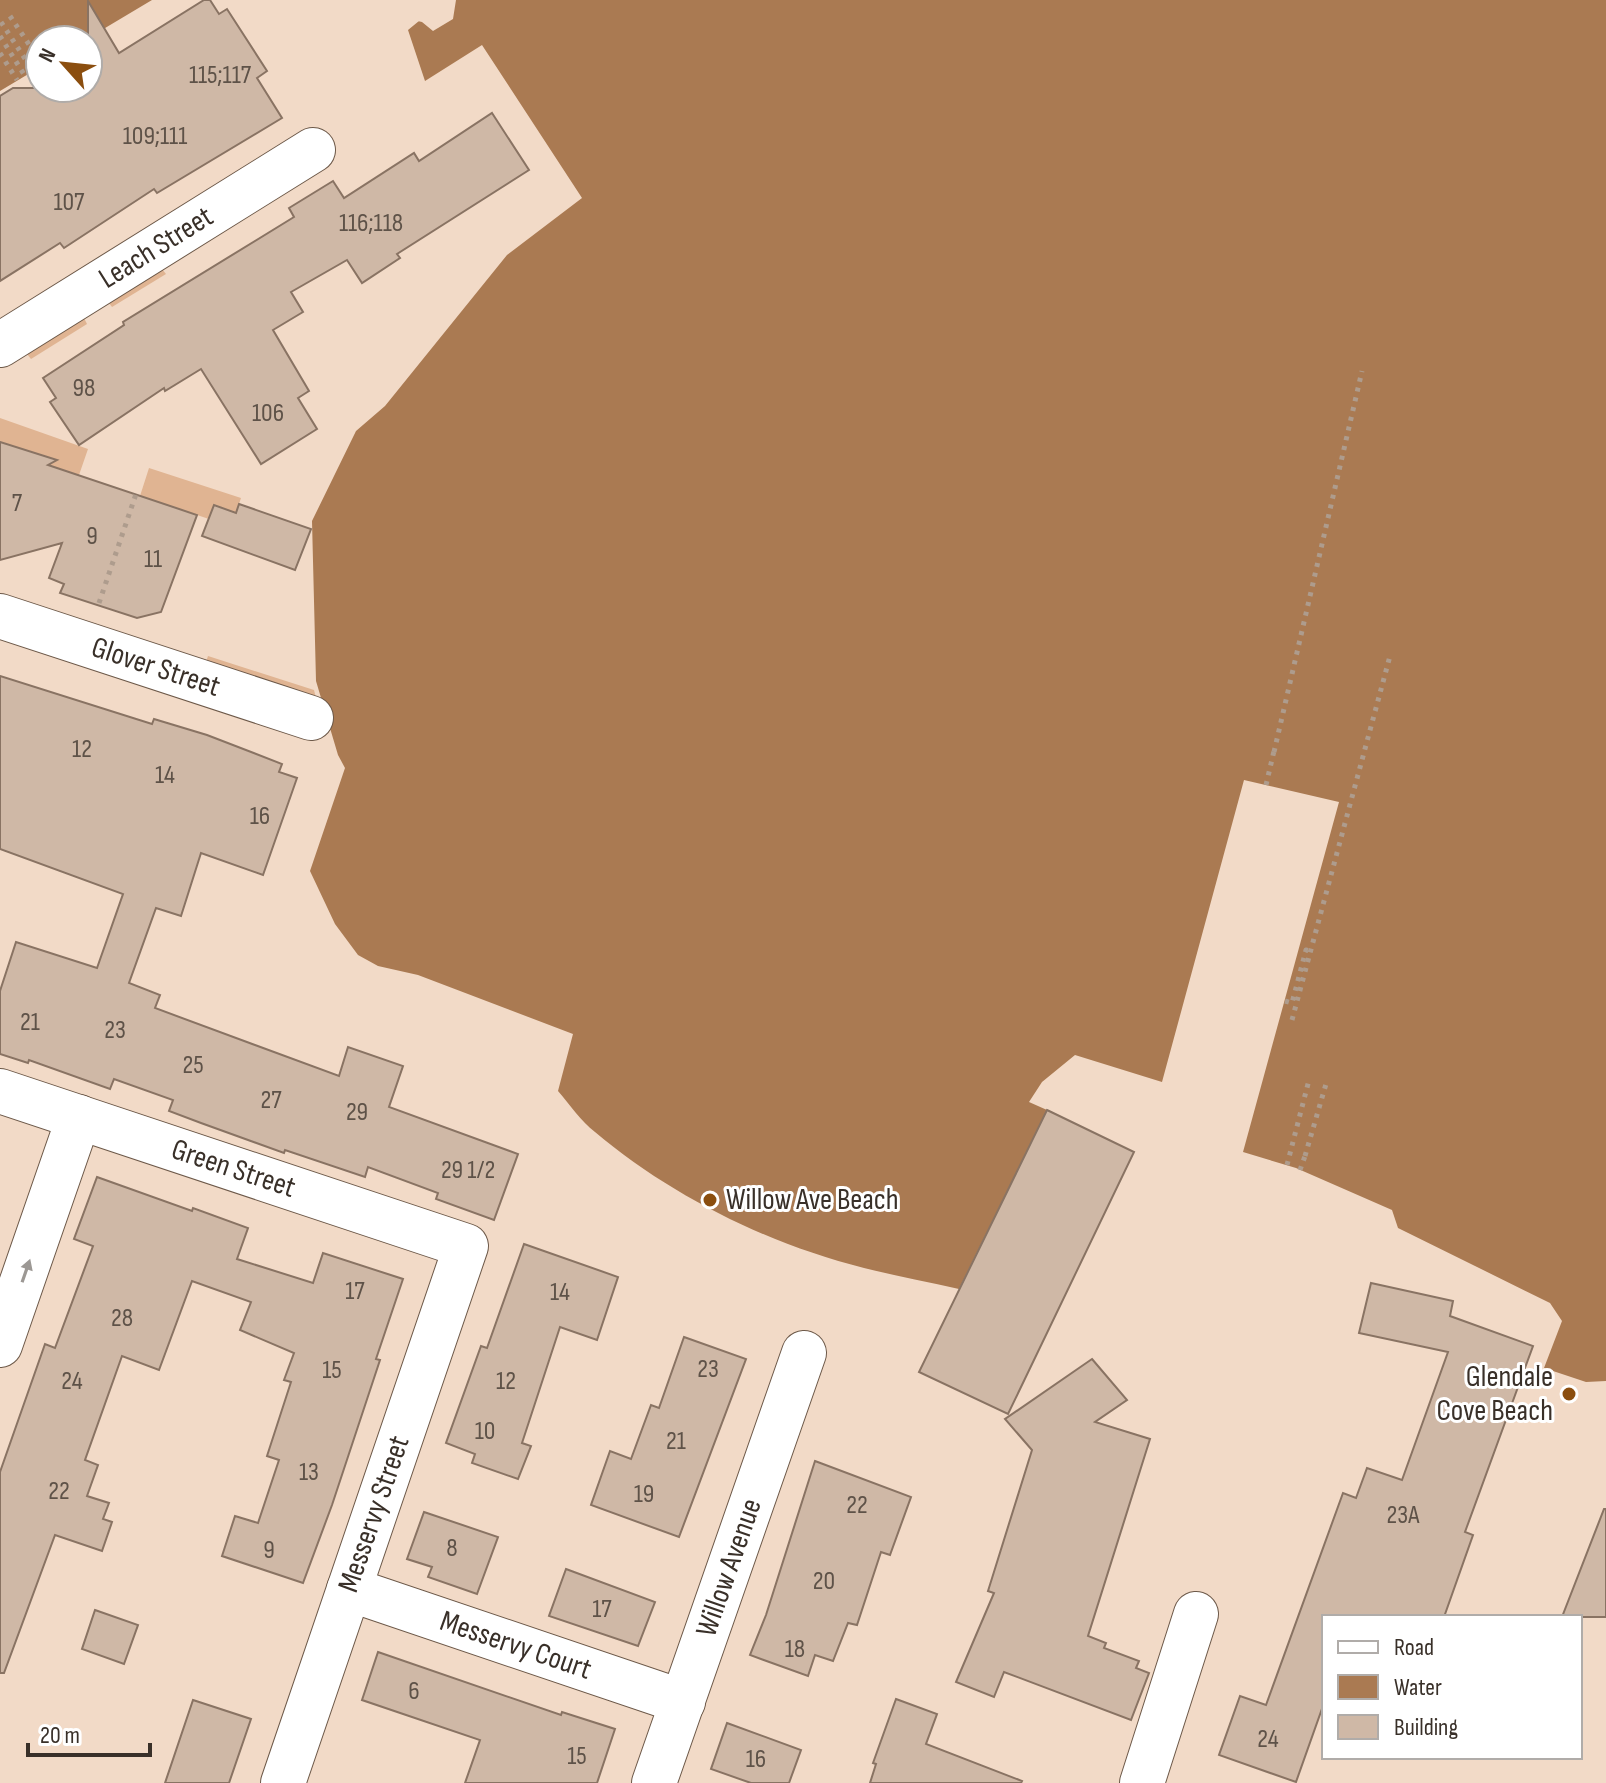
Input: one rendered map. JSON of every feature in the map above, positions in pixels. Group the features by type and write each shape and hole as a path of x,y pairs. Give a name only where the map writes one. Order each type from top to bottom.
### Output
{"street":[{"name":"Leach Street","path":"0,345 313,150"},
{"name":"Glover Street","path":"0,616 311,718"},
{"name":"Green Street","path":"0,1091 466,1246"},
{"path":"0,1345 79,1117"},
{"name":"Messervy Street","path":"283,1783 466,1246"},
{"name":"Willow Avenue","path":"654,1783 804,1353"},
{"name":"Messervy Court","path":"349,1589 683,1702"},
{"path":"1142,1783 1196,1614"}],"path":[{"path":"10,16 24,37"},
{"path":"1,22 24,57"},
{"path":"0,36 24,74"},
{"path":"0,53 17,80"},
{"path":"1266,785 1362,371"},
{"path":"97,608 136,494"},
{"path":"1292,1020 1390,656"},
{"path":"1285,1001 1292,1003 1306,950 1310,951"},
{"path":"1287,1165 1309,1080"},
{"path":"1300,1170 1326,1084"}],"shaded area":[{"path":"162,269 166,274 112,307 109,303"},
{"path":"84,318 87,324 31,359 27,354"},
{"path":"0,418 88,449 79,475 35,461 38,454 0,442"},
{"path":"149,468 241,498 236,513 214,505 209,519 140,496"},
{"path":"208,656 314,690 316,698 206,662"}],"water":[{"path":"0,0 152,0 104,29 104,24 24,24 24,77 0,91"},
{"path":"422,0 1606,0 1606,1381 1586,1382 1544,1368 1562,1321 1550,1303 1398,1228 1392,1210 1296,1168 1243,1152 1339,802 1244,780 1162,1082 1075,1055 1042,1082 1029,1102 1047,1110 959,1289 876,1271 792,1246 688,1197 595,1132 558,1091 573,1034 418,975 378,966 358,955 335,924 310,871 345,768 338,755 316,681 312,521 356,431 385,406 507,255 582,198 482,45 425,81 408,30 430,12"}],"pier":[{"path":"418,0 456,0 453,19 433,31 422,22 413,20 425,11"}],"building":[{"path":"204,0 210,0 219,14 227,9 267,71 257,78 282,118 157,193 154,189 64,248 60,243 0,281 0,96 13,88 24,88 24,104 104,104 104,28 119,53"},
{"path":"88,1 102,24 88,24"},
{"path":"492,113 529,170 397,254 400,258 362,283 347,260 291,292 303,312 273,330 309,391 298,398 317,429 261,464 201,369 165,391 164,388 79,445 50,402 56,398 43,378 124,325 123,322 294,217 289,208 333,181 344,198 414,153 419,161"},
{"path":"0,442 57,460 48,465 197,515 161,612 137,618 60,593 64,584 49,578 62,543 0,560"},
{"path":"239,504 311,529 295,570 202,536 214,505 236,513"},
{"path":"0,676 152,724 154,719 207,735 282,764 279,772 297,778 263,875 201,853 181,916 156,908 129,983 160,995 155,1008 339,1076 348,1047 403,1066 389,1107 518,1154 494,1220 436,1199 438,1193 368,1167 365,1177 285,1150 284,1153 201,1123 169,1111 173,1100 114,1079 110,1089 29,1060 28,1063 0,1054 0,991 16,942 97,968 123,894 0,849"},
{"path":"1047,1110 1134,1152 1008,1414 919,1372"},
{"path":"97,1177 248,1228 237,1259 313,1283 323,1253 403,1279 376,1359 380,1360 303,1583 222,1556 235,1516 258,1523 279,1460 267,1456 291,1382 284,1380 294,1353 240,1330 251,1302 192,1281 159,1370 122,1356 85,1460 98,1465 87,1496 109,1503 103,1519 112,1522 102,1551 55,1535 4,1673 0,1673 0,1472 45,1344 55,1348 93,1246 74,1239"},
{"path":"524,1244 618,1277 597,1340 560,1327 522,1443 531,1446 518,1479 472,1463 475,1454 446,1443 481,1346 487,1348"},
{"path":"1371,1283 1453,1301 1450,1316 1533,1346 1465,1532 1473,1535 1445,1615 1322,1615 1322,1709 1296,1782 1219,1755 1240,1696 1266,1705 1343,1493 1356,1498 1367,1468 1402,1480 1448,1352 1359,1333"},
{"path":"684,1337 746,1359 679,1537 591,1505 610,1451 631,1459 651,1405 659,1408"},
{"path":"1092,1359 1127,1400 1095,1422 1150,1439 1088,1636 1106,1643 1104,1648 1139,1661 1136,1668 1149,1673 1131,1720 1004,1672 994,1697 956,1682 994,1593 988,1591 1032,1450 1005,1419"},
{"path":"815,1461 911,1497 890,1555 881,1552 857,1625 848,1623 833,1661 815,1655 808,1676 750,1655 766,1615"},
{"path":"1604,1509 1606,1509 1606,1617 1563,1615"},
{"path":"424,1512 498,1537 477,1594 428,1577 432,1567 407,1559"},
{"path":"566,1569 655,1602 638,1646 549,1616"},
{"path":"95,1610 138,1625 124,1664 82,1649"},
{"path":"378,1652 561,1715 562,1712 615,1729 597,1783 465,1783 480,1740 362,1700"},
{"path":"896,1699 937,1714 926,1744 1021,1783 870,1783 876,1764 873,1763"},
{"path":"193,1700 251,1719 229,1783 165,1783"},
{"path":"727,1723 801,1750 789,1783 751,1783 711,1769"}],"place":[{"name":"Willow Ave Beach","path":"710,1200"},
{"name":"Glendale Cove Beach","path":"1569,1394"}]}
